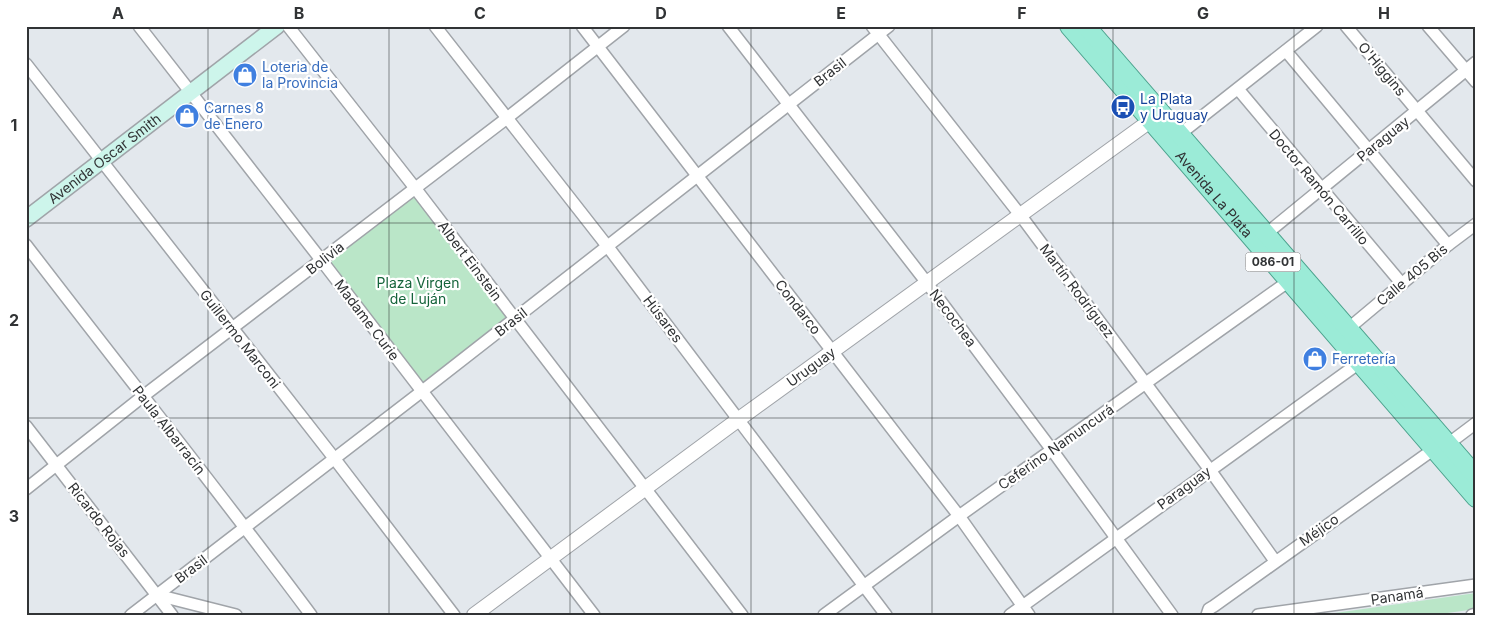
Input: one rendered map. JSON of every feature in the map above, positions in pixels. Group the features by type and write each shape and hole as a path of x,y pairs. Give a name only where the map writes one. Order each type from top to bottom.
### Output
{"main road":[{"name":"Avenida Oscar Smith","path":"26,219 278,26"},
{"name":"Avenida La Plata","path":"1069,26 1359,362 1441,446 1476,476"},
{"name":"Avenida La Plata","path":"1086,26 1349,328 1441,446 1476,498"}],"street":[{"name":"Madame Curie","path":"139,26 594,615"},
{"name":"Albert Einstein","path":"288,26 415,188 742,615"},
{"name":"Húsares","path":"435,26 608,247 886,615"},
{"name":"Condarco","path":"582,26 959,516 1026,610"},
{"name":"Bolivia","path":"26,489 142,397 322,261 624,26"},
{"name":"Necochea","path":"728,26 927,283 1172,615"},
{"name":"Brasil","path":"131,615 789,105 875,30 889,26"},
{"path":"1180,134 1317,26"},
{"name":"O'Higgins","path":"1346,26 1476,181"},
{"path":"1428,26 1476,82"},
{"name":"Martín Rodríguez","path":"875,30 1021,216 1210,470 1275,561"},
{"path":"1286,51 1448,244"},
{"name":"Paraguay","path":"1266,234 1476,62"},
{"name":"Guillermo Marconi","path":"26,64 334,458 454,615"},
{"name":"Doctor Ramón Carrillo","path":"1238,89 1320,189 1402,284"},
{"name":"Uruguay","path":"474,615 739,419 1021,216 1150,120"},
{"name":"Calle 405 Bis","path":"1349,328 1448,244 1476,224"},
{"name":"Paula Albarracín","path":"26,245 142,397 246,527 311,615"},
{"name":"Ceferino Namuncurá","path":"824,615 959,516 1289,281"},
{"name":"Paraguay","path":"1010,615 1026,610 1116,537 1359,362"},
{"name":"Méjico","path":"1207,615 1210,609 1275,561 1476,423"},
{"name":"Ricardo Rojas","path":"26,426 172,615"},
{"name":"Panamá","path":"1258,615 1476,585"},
{"path":"157,595 236,615"}],"green space":[{"name":"Plaza Virgen de Luján","path":"415,188 514,319 421,392 322,261"},
{"path":"1476,593 1476,609 1433,615 1321,615"}],"place":[{"name":"Loteria de la Provincia","path":"245,75"},
{"name":"La Plata y Uruguay","path":"1123,107"},
{"name":"Carnes 8 de Enero","path":"187,116"},
{"name":"Ferretería","path":"1315,359"}]}
